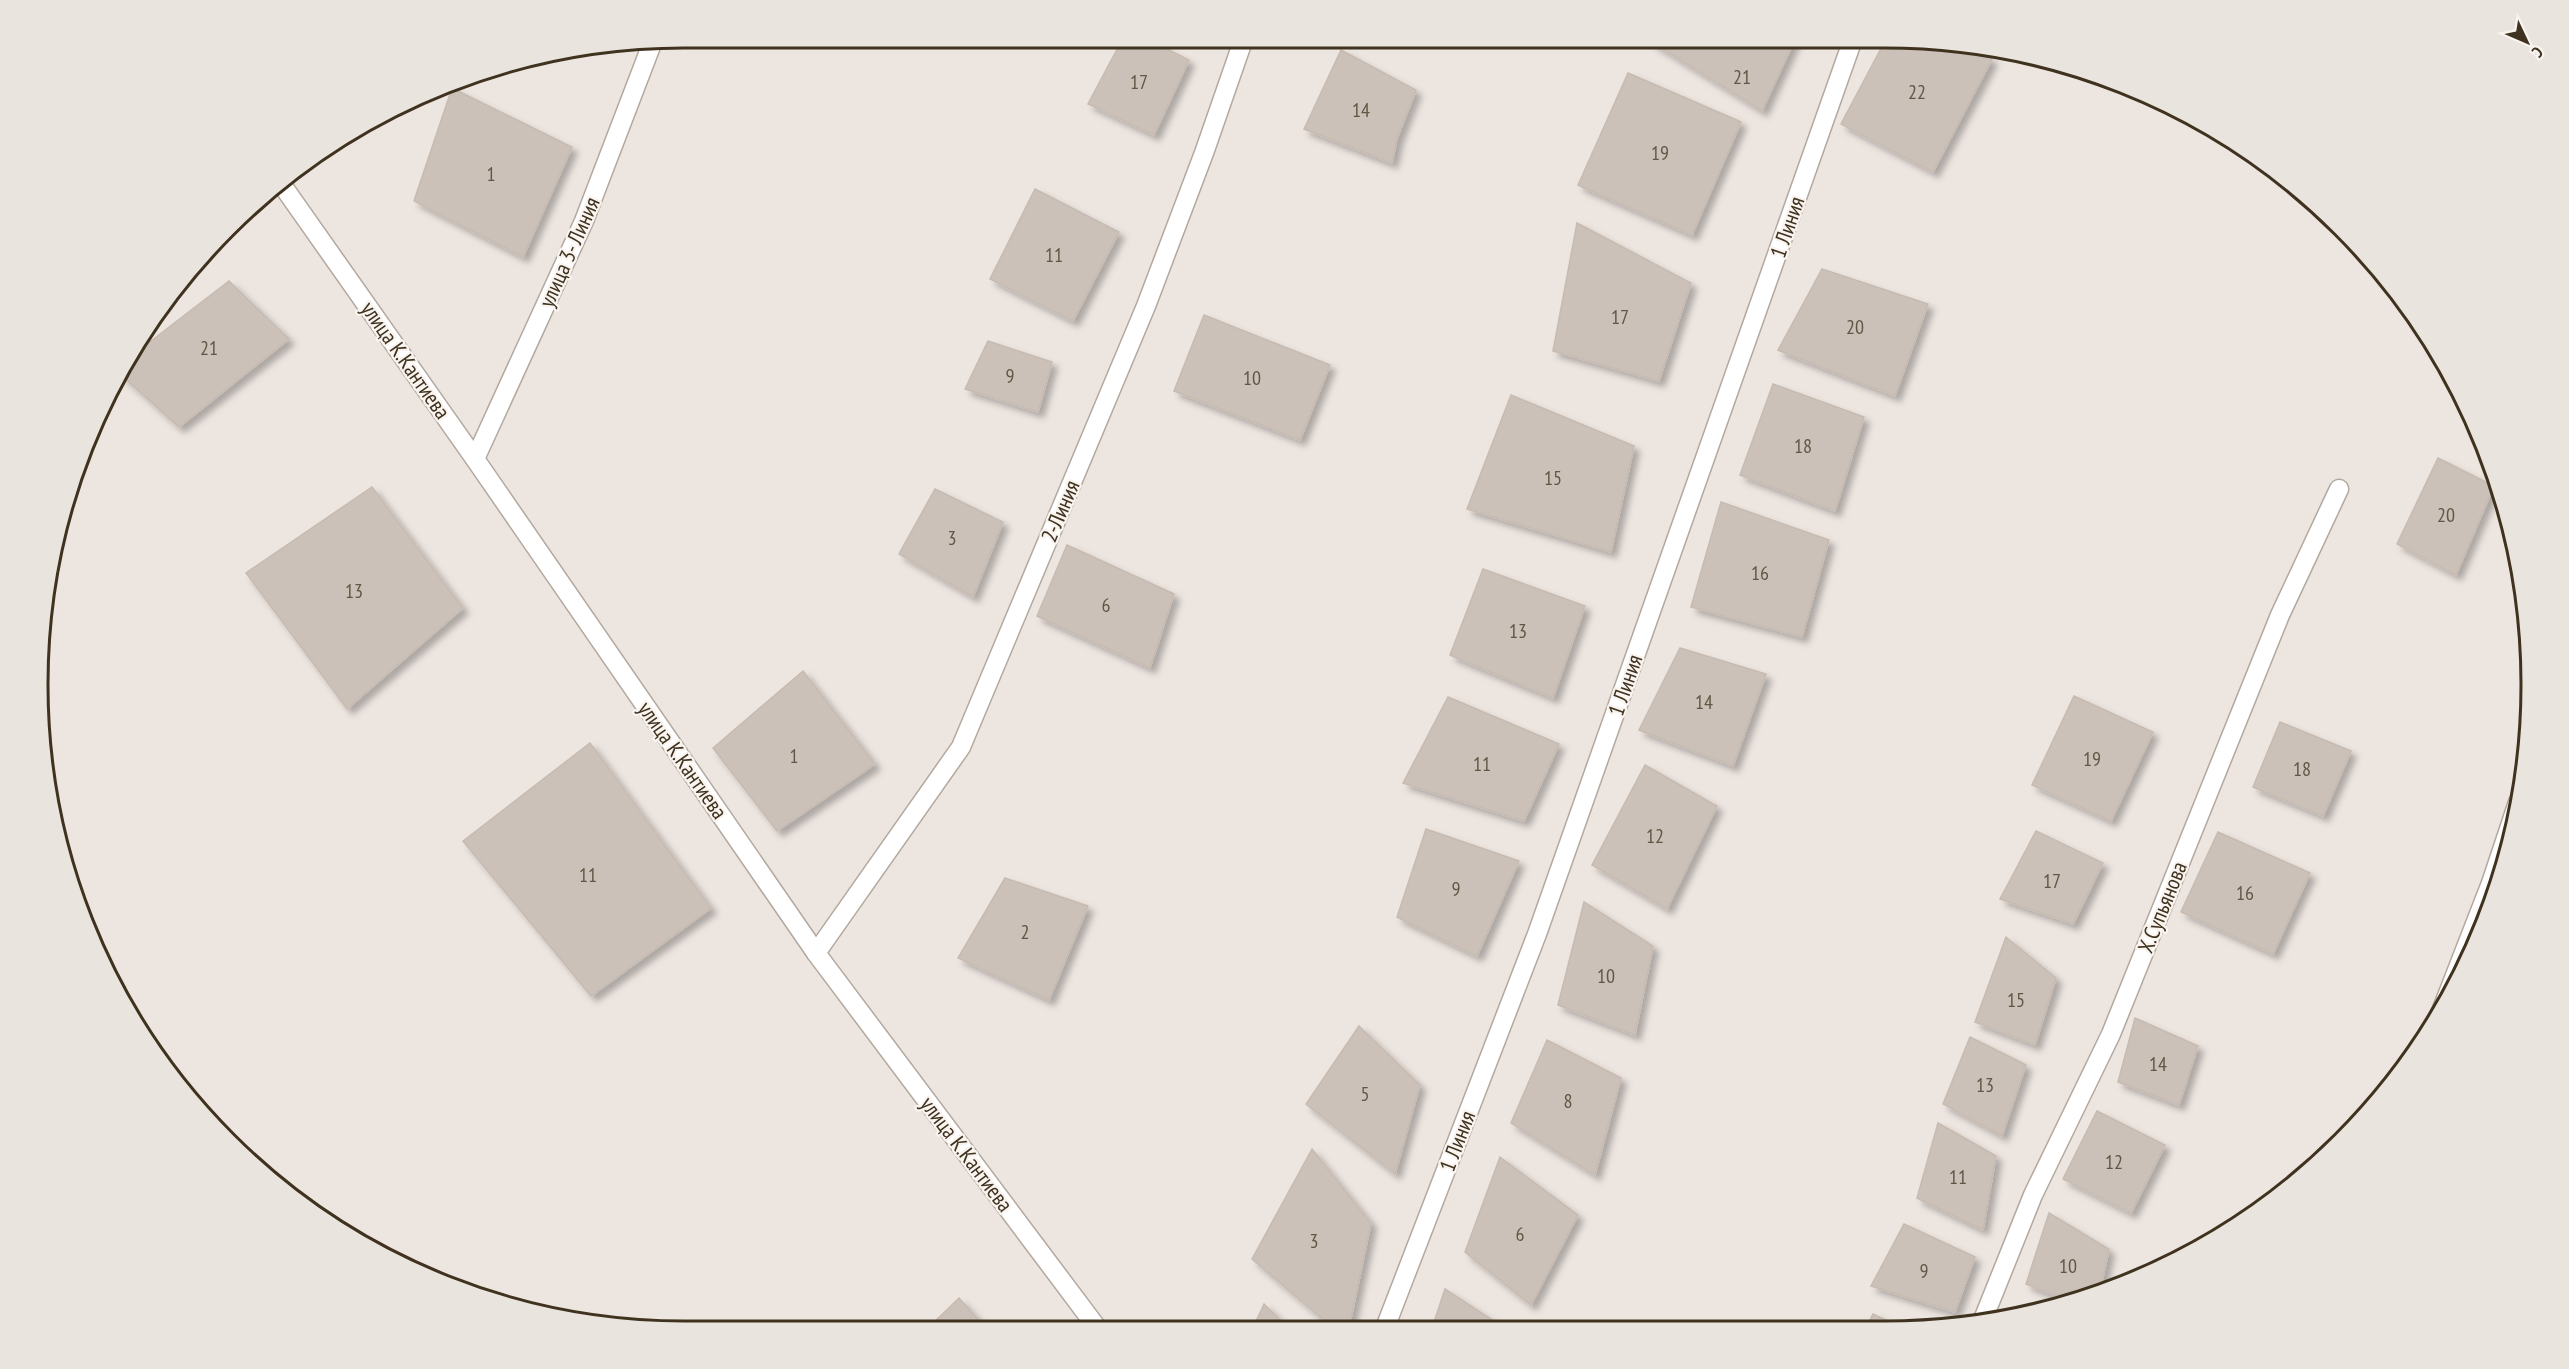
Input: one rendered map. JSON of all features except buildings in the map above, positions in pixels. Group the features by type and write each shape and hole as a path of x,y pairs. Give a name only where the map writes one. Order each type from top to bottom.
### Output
{"street":[{"name":"2-Линия","path":"816,953 961,747 1146,306 1204,153 1241,48"},
{"name":"1 Линия","path":"1388,1321 1537,934 1850,48"},
{"name":"улица 3- Линия","path":"475,459 584,221 650,49"},
{"name":"улица К.Кантиева","path":"285,190 475,459 816,953 1092,1321"},
{"name":"Х.Супьянова","path":"1986,1313 2033,1194 2111,1034 2280,615 2339,489"}]}
